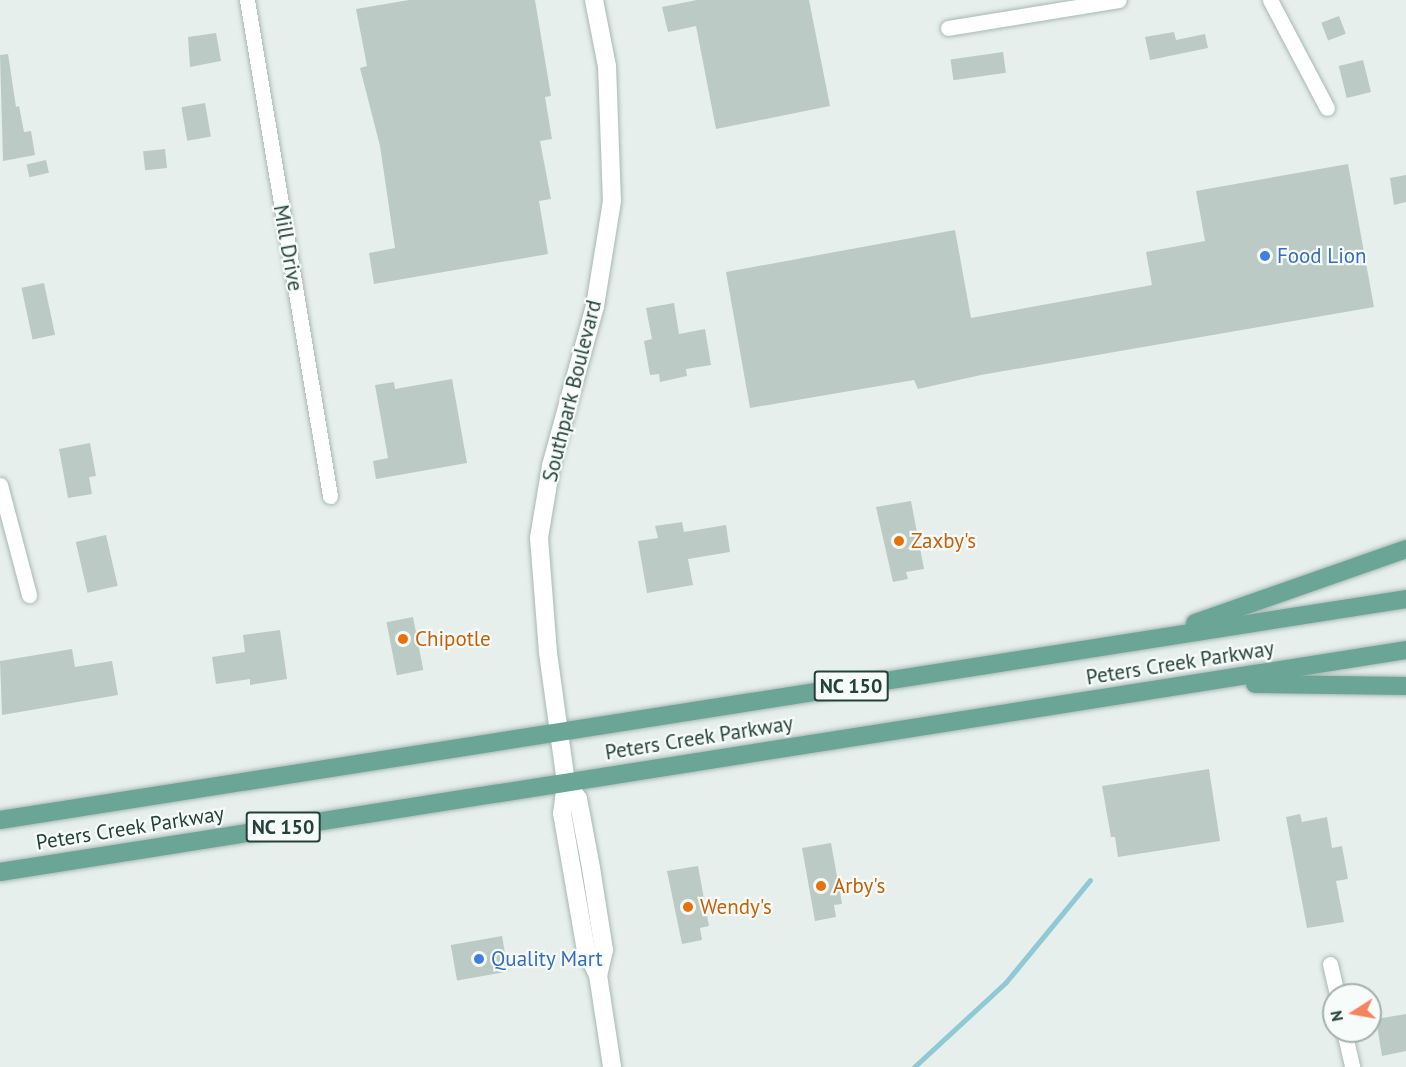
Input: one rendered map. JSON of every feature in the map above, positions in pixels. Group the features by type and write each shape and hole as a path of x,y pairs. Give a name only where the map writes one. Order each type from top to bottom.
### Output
{"main road":[{"path":"1142,640 1406,549"},
{"name":"Peters Creek Parkway","path":"0,820 1406,599"},
{"name":"Peters Creek Parkway","path":"0,872 1406,650"},
{"path":"1194,684 1406,686"}],"street":[{"name":"Mill Drive","path":"247,0 330,496"},
{"name":"Southpark Boulevard","path":"594,0 607,66 612,201 595,306 551,466 539,538 566,782 578,799 604,950 598,975 612,1067"},
{"path":"948,28 1119,0"},
{"path":"1270,0 1327,108"},
{"path":"0,485 28,595"},
{"path":"1330,964 1334,983"},
{"path":"1347,1043 1352,1067"}],"building":[{"path":"409,0 535,0 551,96 545,97 552,139 540,141 551,199 539,201 548,254 374,284 369,253 395,248 380,146 360,68 367,66 356,9"},
{"path":"697,0 809,0 830,106 716,129 696,26 668,32 662,7"},
{"path":"1339,16 1346,34 1328,41 1321,23"},
{"path":"1174,32 1176,40 1205,34 1208,48 1150,60 1145,37"},
{"path":"216,33 221,61 190,67 188,37"},
{"path":"1003,52 1006,73 953,80 951,59"},
{"path":"8,54 16,107 19,106 24,132 31,131 35,155 3,161 0,55"},
{"path":"1363,60 1371,92 1347,98 1339,66"},
{"path":"205,103 211,136 187,141 181,107"},
{"path":"165,149 167,168 145,170 143,151"},
{"path":"46,160 49,173 29,177 27,164"},
{"path":"1348,164 1374,307 981,375 918,389 914,380 750,408 726,272 955,230 971,318 1152,285 1146,252 1205,241 1196,191"},
{"path":"1406,175 1406,202 1394,205 1390,178"},
{"path":"44,283 55,335 33,340 22,288"},
{"path":"674,303 679,334 705,329 711,365 686,369 687,376 660,382 659,374 650,375 644,341 652,339 646,308"},
{"path":"452,379 467,463 376,479 373,461 388,458 375,385 394,382 395,389"},
{"path":"90,443 96,476 89,477 92,494 68,498 59,449"},
{"path":"911,501 924,569 906,572 908,579 893,582 876,507"},
{"path":"682,522 684,532 726,525 730,552 688,559 693,585 647,593 638,541 658,538 655,526"},
{"path":"106,535 118,586 87,593 76,542"},
{"name":"Chipotle","path":"413,617 423,670 397,675 386,622"},
{"path":"280,630 287,679 250,685 250,679 216,684 212,657 245,652 243,635"},
{"path":"72,649 75,667 112,661 118,695 2,715 0,661"},
{"path":"1209,769 1220,841 1118,857 1115,837 1111,837 1102,786"},
{"path":"1300,814 1302,822 1327,817 1332,848 1342,846 1348,879 1336,881 1344,922 1307,928 1286,817"},
{"path":"831,843 842,904 834,905 836,917 815,921 802,848"},
{"path":"698,866 709,926 700,928 702,940 682,944 667,871"},
{"path":"502,936 508,971 457,980 451,945"},
{"path":"1406,1014 1406,1051 1382,1056 1380,1043 1382,1043 1382,1018"}],"waterway":[{"path":"914,1067 1006,982 1090,880"}],"place":[{"name":"Food Lion","path":"1265,256"},
{"name":"Zaxby's","path":"899,541"},
{"name":"Chipotle","path":"403,639"},
{"name":"Arby's","path":"821,886"},
{"name":"Wendy's","path":"688,907"},
{"name":"Quality Mart","path":"479,959"}]}
